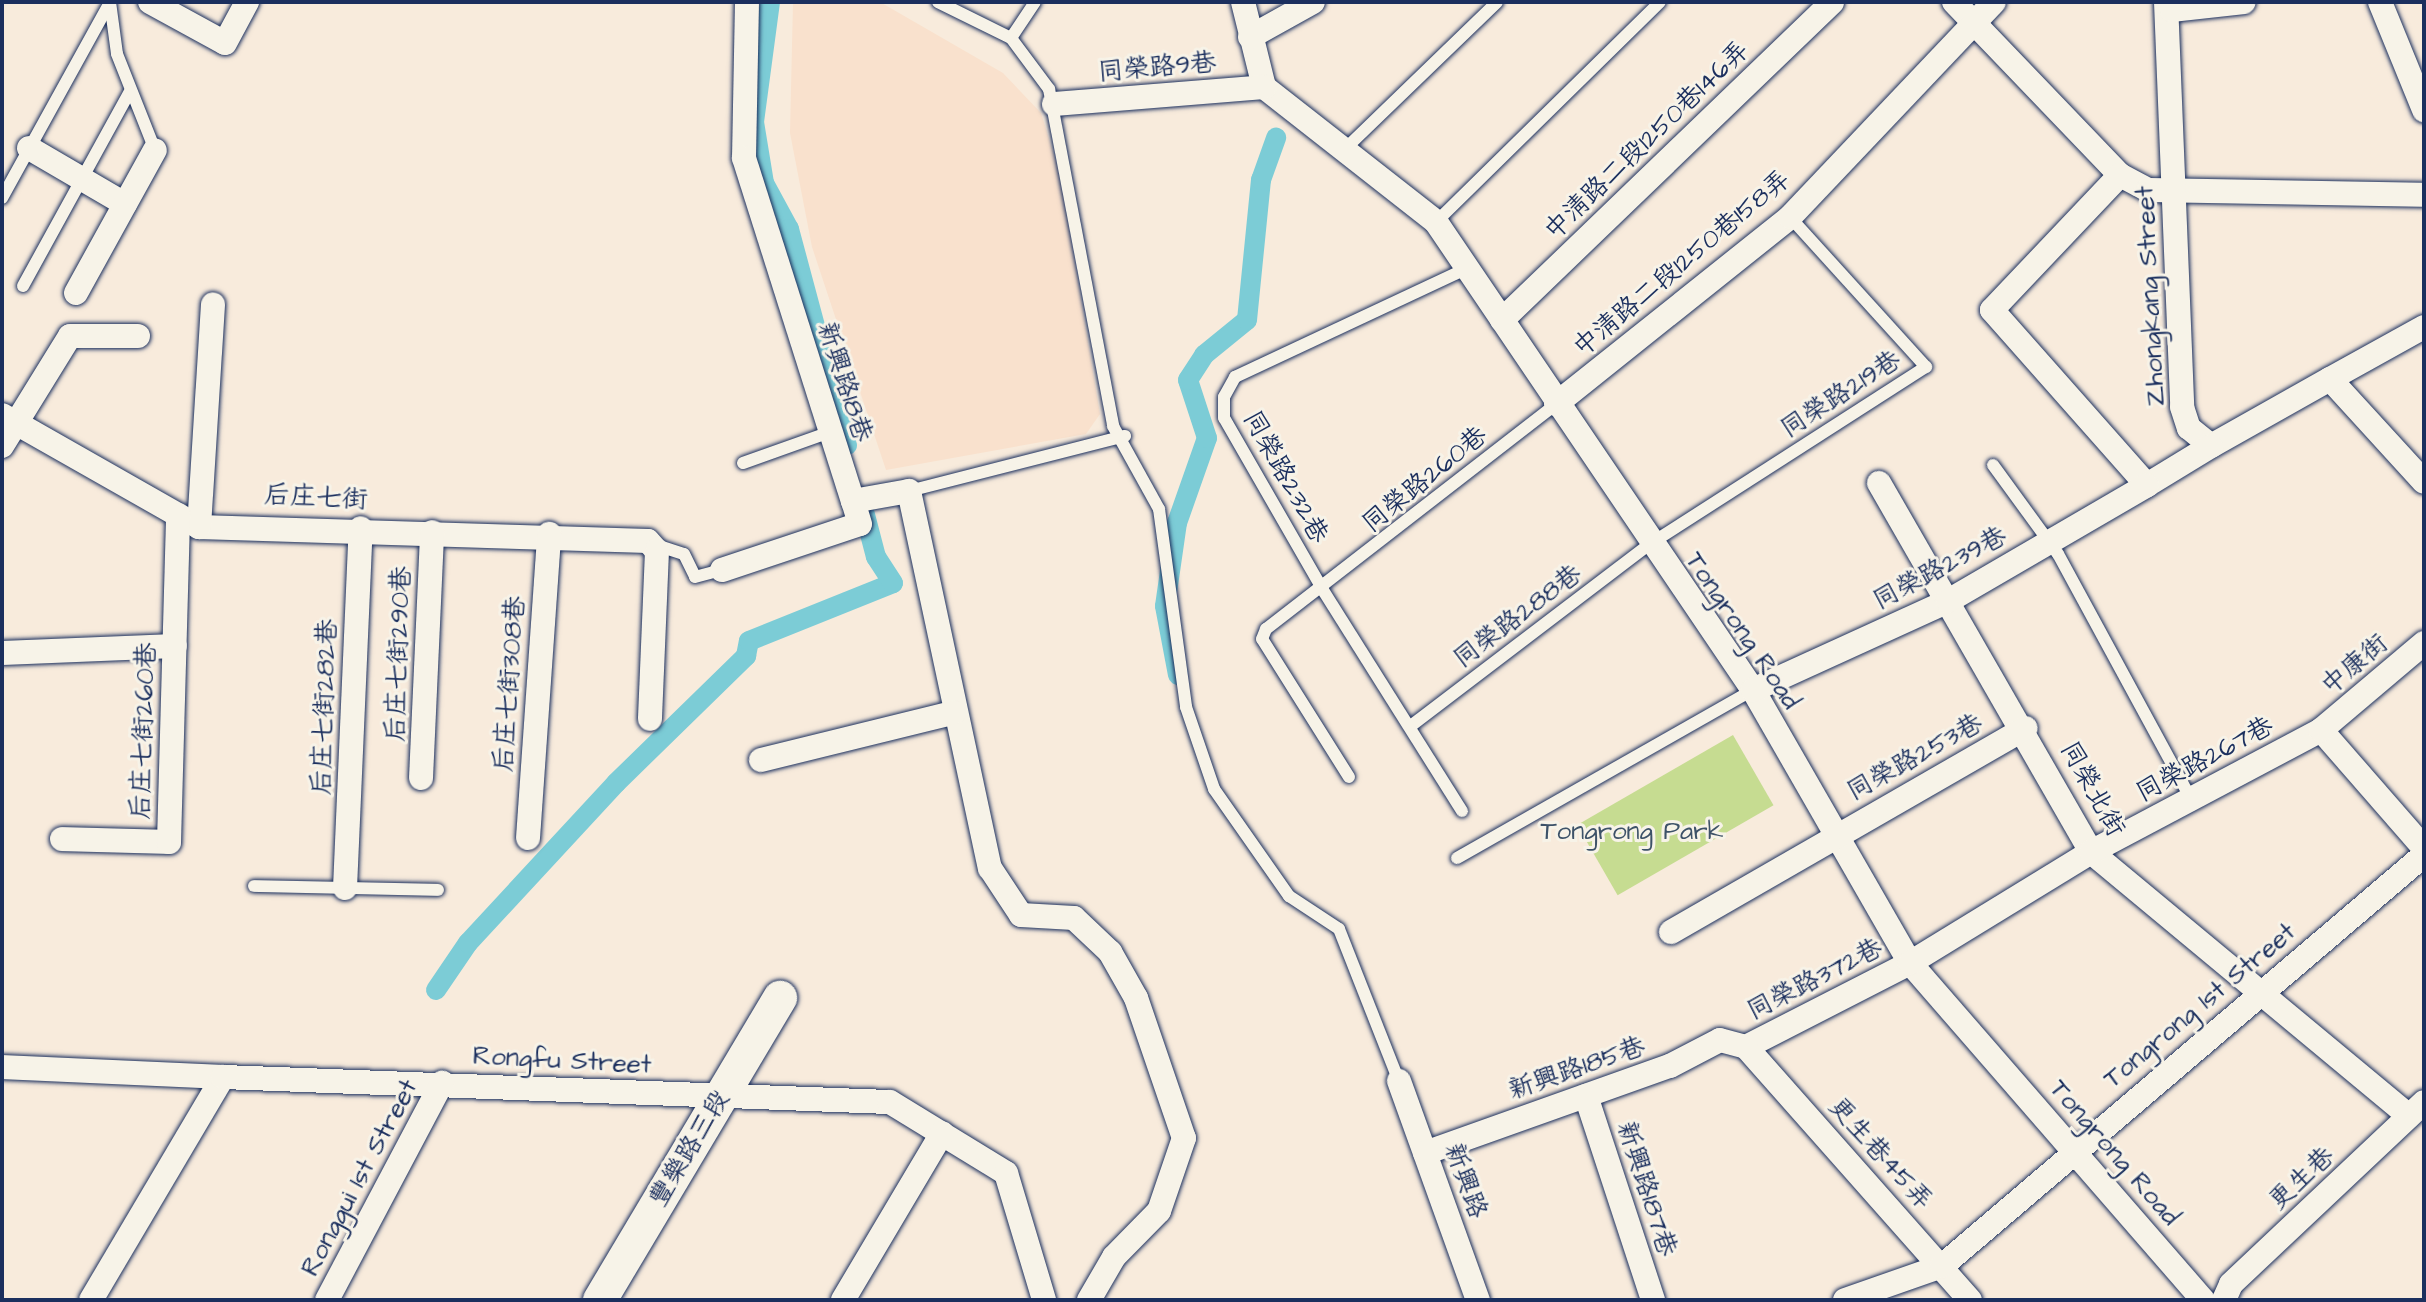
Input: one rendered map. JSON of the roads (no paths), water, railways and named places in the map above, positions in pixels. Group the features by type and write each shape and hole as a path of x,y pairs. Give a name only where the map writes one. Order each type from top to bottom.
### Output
{"street":[{"path":"150,2 225,43 247,2"},
{"name":"新興路18巷","path":"747,2 744,158 853,501"},
{"path":"1243,2 1264,87"},
{"path":"1250,37 1313,2"},
{"name":"中清路二段1250巷146弄","path":"1502,320 1832,2"},
{"path":"1954,2 2120,175 2148,190 2424,195"},
{"name":"中清路二段1250巷158弄","path":"1556,404 1790,217 1994,2"},
{"path":"2169,6 2244,2"},
{"path":"2380,2 2424,110"},
{"name":"Zhongkang Street","path":"2169,6 2182,407 2189,428 2211,446"},
{"name":"Tongrong Road","path":"1264,87 1436,222 1650,544 1753,690 1832,837 1910,963 2203,1300"},
{"name":"同榮路9巷","path":"1054,104 1264,87"},
{"path":"29,148 125,204"},
{"path":"76,293 155,150"},
{"path":"2120,175 1992,310 2147,485"},
{"name":"后庄七街260巷","path":"62,839 169,842 175,646 213,304"},
{"path":"2211,446 2424,327"},
{"path":"2,446 9,419 70,336 138,336"},
{"path":"2330,379 2424,482"},
{"name":"后庄七街","path":"9,419 188,521 549,534 656,545"},
{"name":"同榮路239巷","path":"1753,690 1948,601 2211,446"},
{"name":"同榮北街","path":"1879,483 2026,728 2091,852 2259,991 2417,1109"},
{"path":"722,570 860,524 853,501 909,491 953,713 990,868 1021,915 1074,918 1110,952 1136,998 1184,1138 1159,1211 1114,1257 1089,1300"},
{"name":"后庄七街282巷","path":"345,888 361,528"},
{"name":"后庄七街290巷","path":"421,778 432,532"},
{"name":"后庄七街308巷","path":"528,838 549,534"},
{"path":"650,719 656,545"},
{"name":"中康街","path":"2321,730 2424,643"},
{"path":"2,653 175,646"},
{"path":"761,760 953,713"},
{"name":"同榮路253巷","path":"1671,932 2026,728"},
{"path":"2321,730 2424,848"},
{"name":"同榮路267巷","path":"1910,963 2091,852 2321,730"},
{"name":"Tongrong 1st Street","path":"1942,1266 2074,1148 2424,855"},
{"name":"同榮路372巷","path":"1746,1047 1910,963"},
{"name":"豐樂路三段","path":"600,1300 780,998"},
{"name":"新興路185巷","path":"1425,1153 1586,1096 1720,1040 1746,1047"},
{"name":"更生巷45弄","path":"1746,1047 1970,1300"},
{"name":"Rongfu Street","path":"2,1067 890,1102 1006,1173 1044,1300"},
{"path":"91,1300 223,1077"},
{"name":"新興路","path":"1399,1081 1478,1300"},
{"name":"Ronggui 1st Street","path":"327,1300 442,1083"},
{"name":"新興路187巷","path":"1586,1096 1653,1300"},
{"name":"更生巷","path":"2224,1300 2231,1284 2417,1109"},
{"path":"843,1300 942,1133"},
{"path":"1845,1300 1942,1266"}],"lane":[{"path":"110,2 130,91 155,150"},
{"path":"2,198 110,2"},
{"path":"938,2 1011,38 1054,104 1113,426 1125,436 1159,509 1186,707 1214,789 1289,896 1339,929 1399,1081"},
{"path":"1011,38 1035,2"},
{"path":"1345,149 1497,2"},
{"path":"1436,222 1660,2"},
{"path":"23,286 130,91"},
{"name":"同榮路219巷","path":"1650,544 1926,367 1790,217"},
{"name":"同榮路232巷","path":"1462,811 1412,725 1323,590 1224,418 1224,397 1235,377 1466,269"},
{"name":"同榮路260巷","path":"1349,777 1262,639 1556,404"},
{"path":"743,463 830,432"},
{"path":"909,491 1125,436"},
{"path":"1993,465 2050,542 2191,799"},
{"name":"同榮路288巷","path":"1412,725 1650,544"},
{"path":"656,545 684,554 695,577 722,570"},
{"path":"1457,858 1753,690"},
{"path":"254,886 438,890"}],"waterway":[{"path":"770,2 754,122 764,183 789,229 847,445"},
{"path":"1178,675 1165,606 1177,523 1207,438 1188,380 1204,355 1247,320 1261,180 1276,138"},
{"path":"436,990 468,943 616,783 746,656 749,641 893,583 876,557 863,507"}],"park label":[{"name":"Tongrong Park","path":"1632,832"}]}
